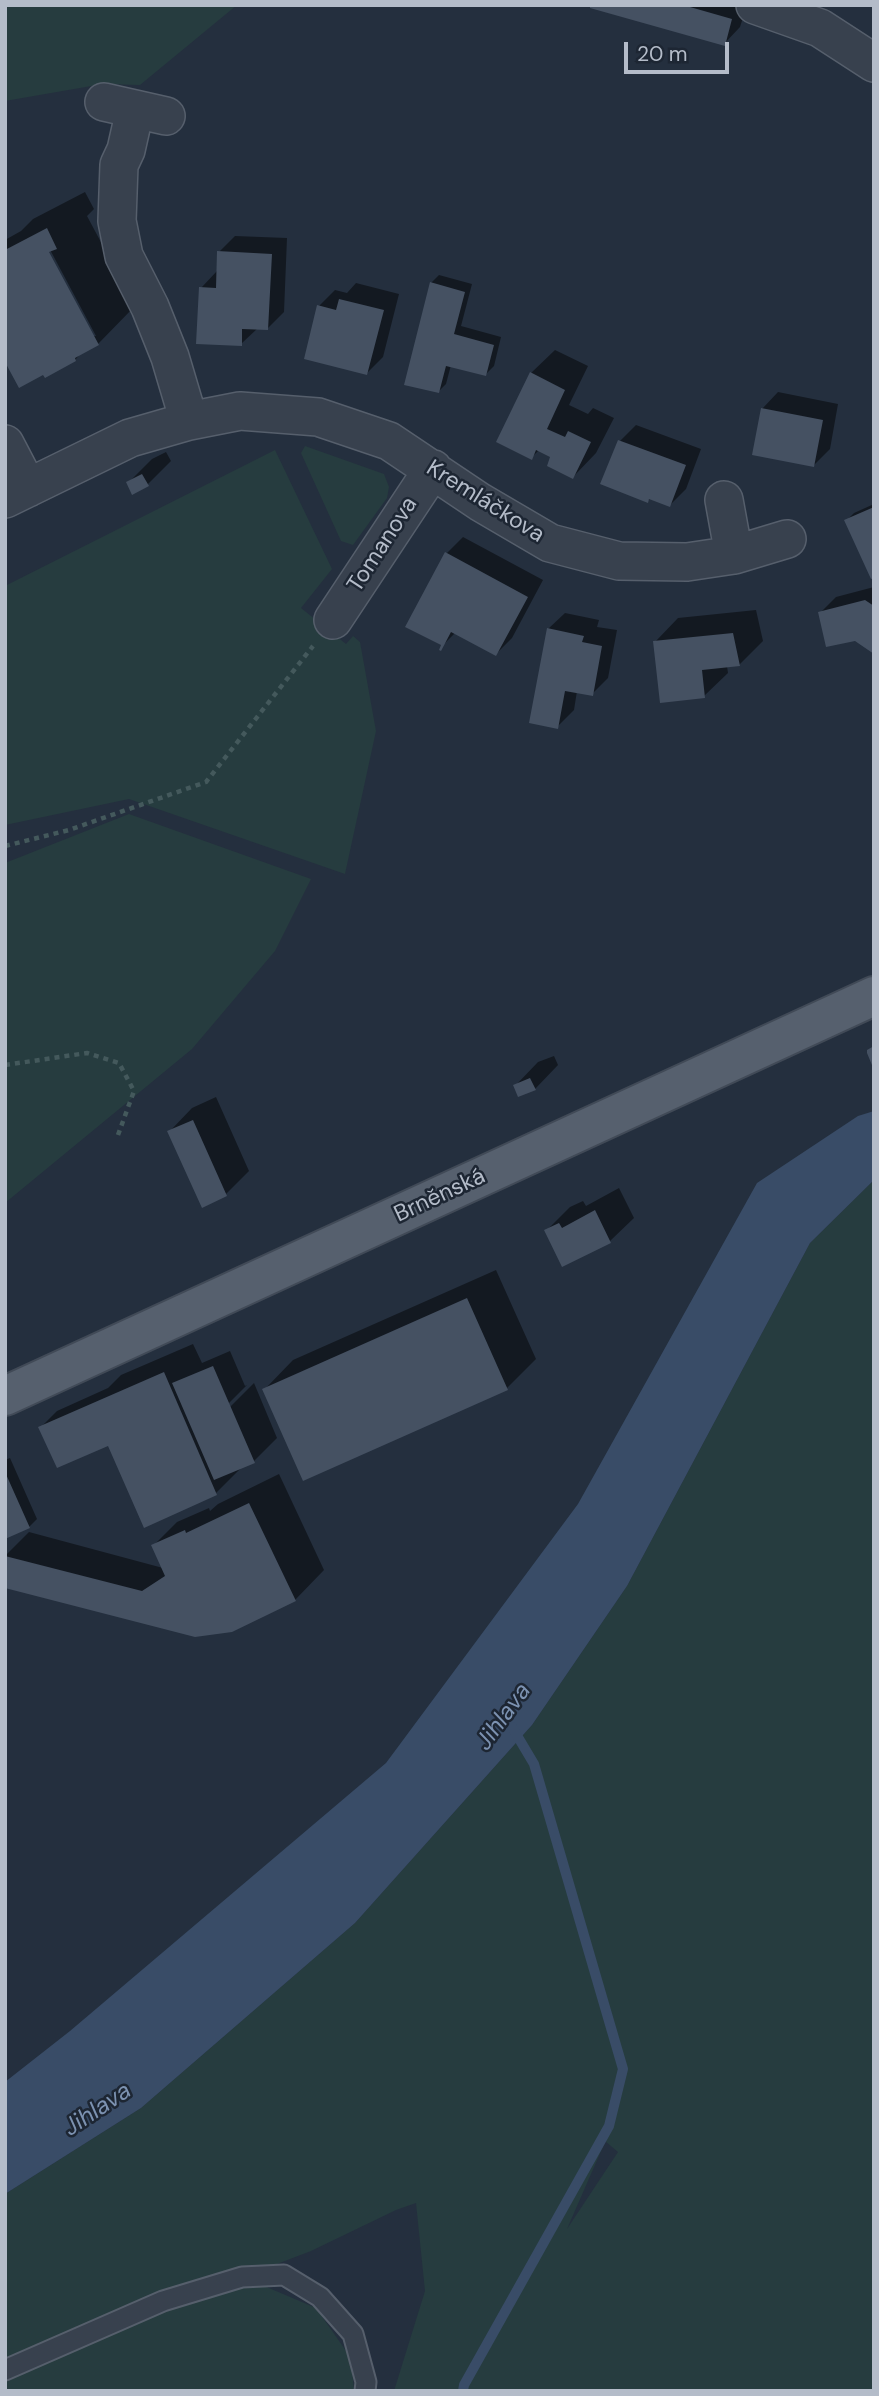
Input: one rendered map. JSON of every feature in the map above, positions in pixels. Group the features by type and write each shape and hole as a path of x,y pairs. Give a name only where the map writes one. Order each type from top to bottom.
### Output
{"main road":[{"name":"Brněnská","path":"5,1396 874,996"}],"street":[{"path":"755,5 820,27 874,63"},
{"path":"135,109 126,150 118,165 117,222 124,256 150,307 170,357 189,421"},
{"name":"Kremláčkova","path":"17,494 130,438 189,421 240,411 318,417 389,441 480,502 550,543 619,561 687,562 734,555 787,539"},
{"path":"5,444 17,494"},
{"name":"Tomanova","path":"333,620 433,470"},
{"path":"724,500 734,555"}],"lane":[{"path":"5,2370 163,2301 242,2277 284,2275 320,2297 353,2334 366,2382 365,2391"}],"path":[{"path":"5,846 69,830 206,782 333,620"},
{"path":"5,1065 87,1053 119,1063 134,1091 118,1135"}],"green space":[{"path":"5,5 237,5 140,85 103,84 5,101"},
{"path":"305,446 384,474 389,487 387,498 353,545 341,541 301,453"},
{"path":"275,450 332,569 301,608 346,644 353,636 360,642 376,731 345,874 129,799 5,825 5,586"},
{"path":"129,814 311,879 275,951 192,1049 5,1203 5,863"},
{"path":"874,1180 874,2391 394,2391 425,2291 416,2203 311,2251 243,2277 316,2308 351,2358 354,2391 5,2391 5,2194 141,2108 355,1923 532,1725 627,1586 810,1243","holes":["605,2141 618,2152 567,2229"]}],"water":[{"name":"Jihlava","path":"874,1111 874,1180 810,1243 627,1586 532,1725 355,1923 141,2108 5,2194 5,2082 70,2031 386,1763 578,1504 757,1183 858,1116"}],"building":[{"path":"590,5 683,5 732,19 725,46 590,8"},
{"path":"47,228 57,249 49,252 99,345 45,378 43,375 19,388 5,362 5,250"},
{"path":"217,251 272,254 268,330 242,329 242,346 196,344 199,287 216,288"},
{"path":"430,282 465,292 454,334 494,345 486,376 446,366 439,393 404,385"},
{"path":"339,299 384,310 367,375 304,359 317,305 336,310"},
{"path":"530,372 565,390 547,429 565,437 568,431 591,442 573,479 547,466 550,457 536,450 532,460 496,442"},
{"path":"761,408 823,420 814,467 752,455"},
{"path":"618,440 686,465 670,507 649,499 648,503 600,484"},
{"path":"142,474 149,486 132,495 126,482"},
{"path":"874,507 874,578 871,579 844,520"},
{"path":"445,552 528,597 496,656 451,632 441,651 441,645 405,627"},
{"path":"865,600 874,606 874,654 855,641 826,647 818,612"},
{"path":"547,628 584,636 582,642 602,646 593,696 565,691 558,729 529,723"},
{"path":"733,633 740,666 702,670 705,698 660,703 653,641"},
{"path":"874,1046 874,1070 867,1050"},
{"path":"530,1078 536,1090 518,1097 513,1085"},
{"path":"193,1120 227,1196 202,1208 167,1131"},
{"path":"595,1210 611,1243 562,1267 544,1230 559,1223 562,1228"},
{"path":"467,1298 508,1390 303,1481 262,1389"},
{"path":"213,1366 255,1463 214,1480 172,1383"},
{"path":"164,1372 217,1495 144,1528 108,1446 57,1468 38,1427"},
{"path":"5,1472 30,1528 5,1539"},
{"path":"249,1503 296,1601 232,1632 195,1637 5,1588 5,1556 142,1591 165,1576 151,1545 185,1530 186,1533"}],"waterway":[{"name":"Jihlava","path":"463,2391 609,2126 623,2069 534,1764 512,1727"}]}
